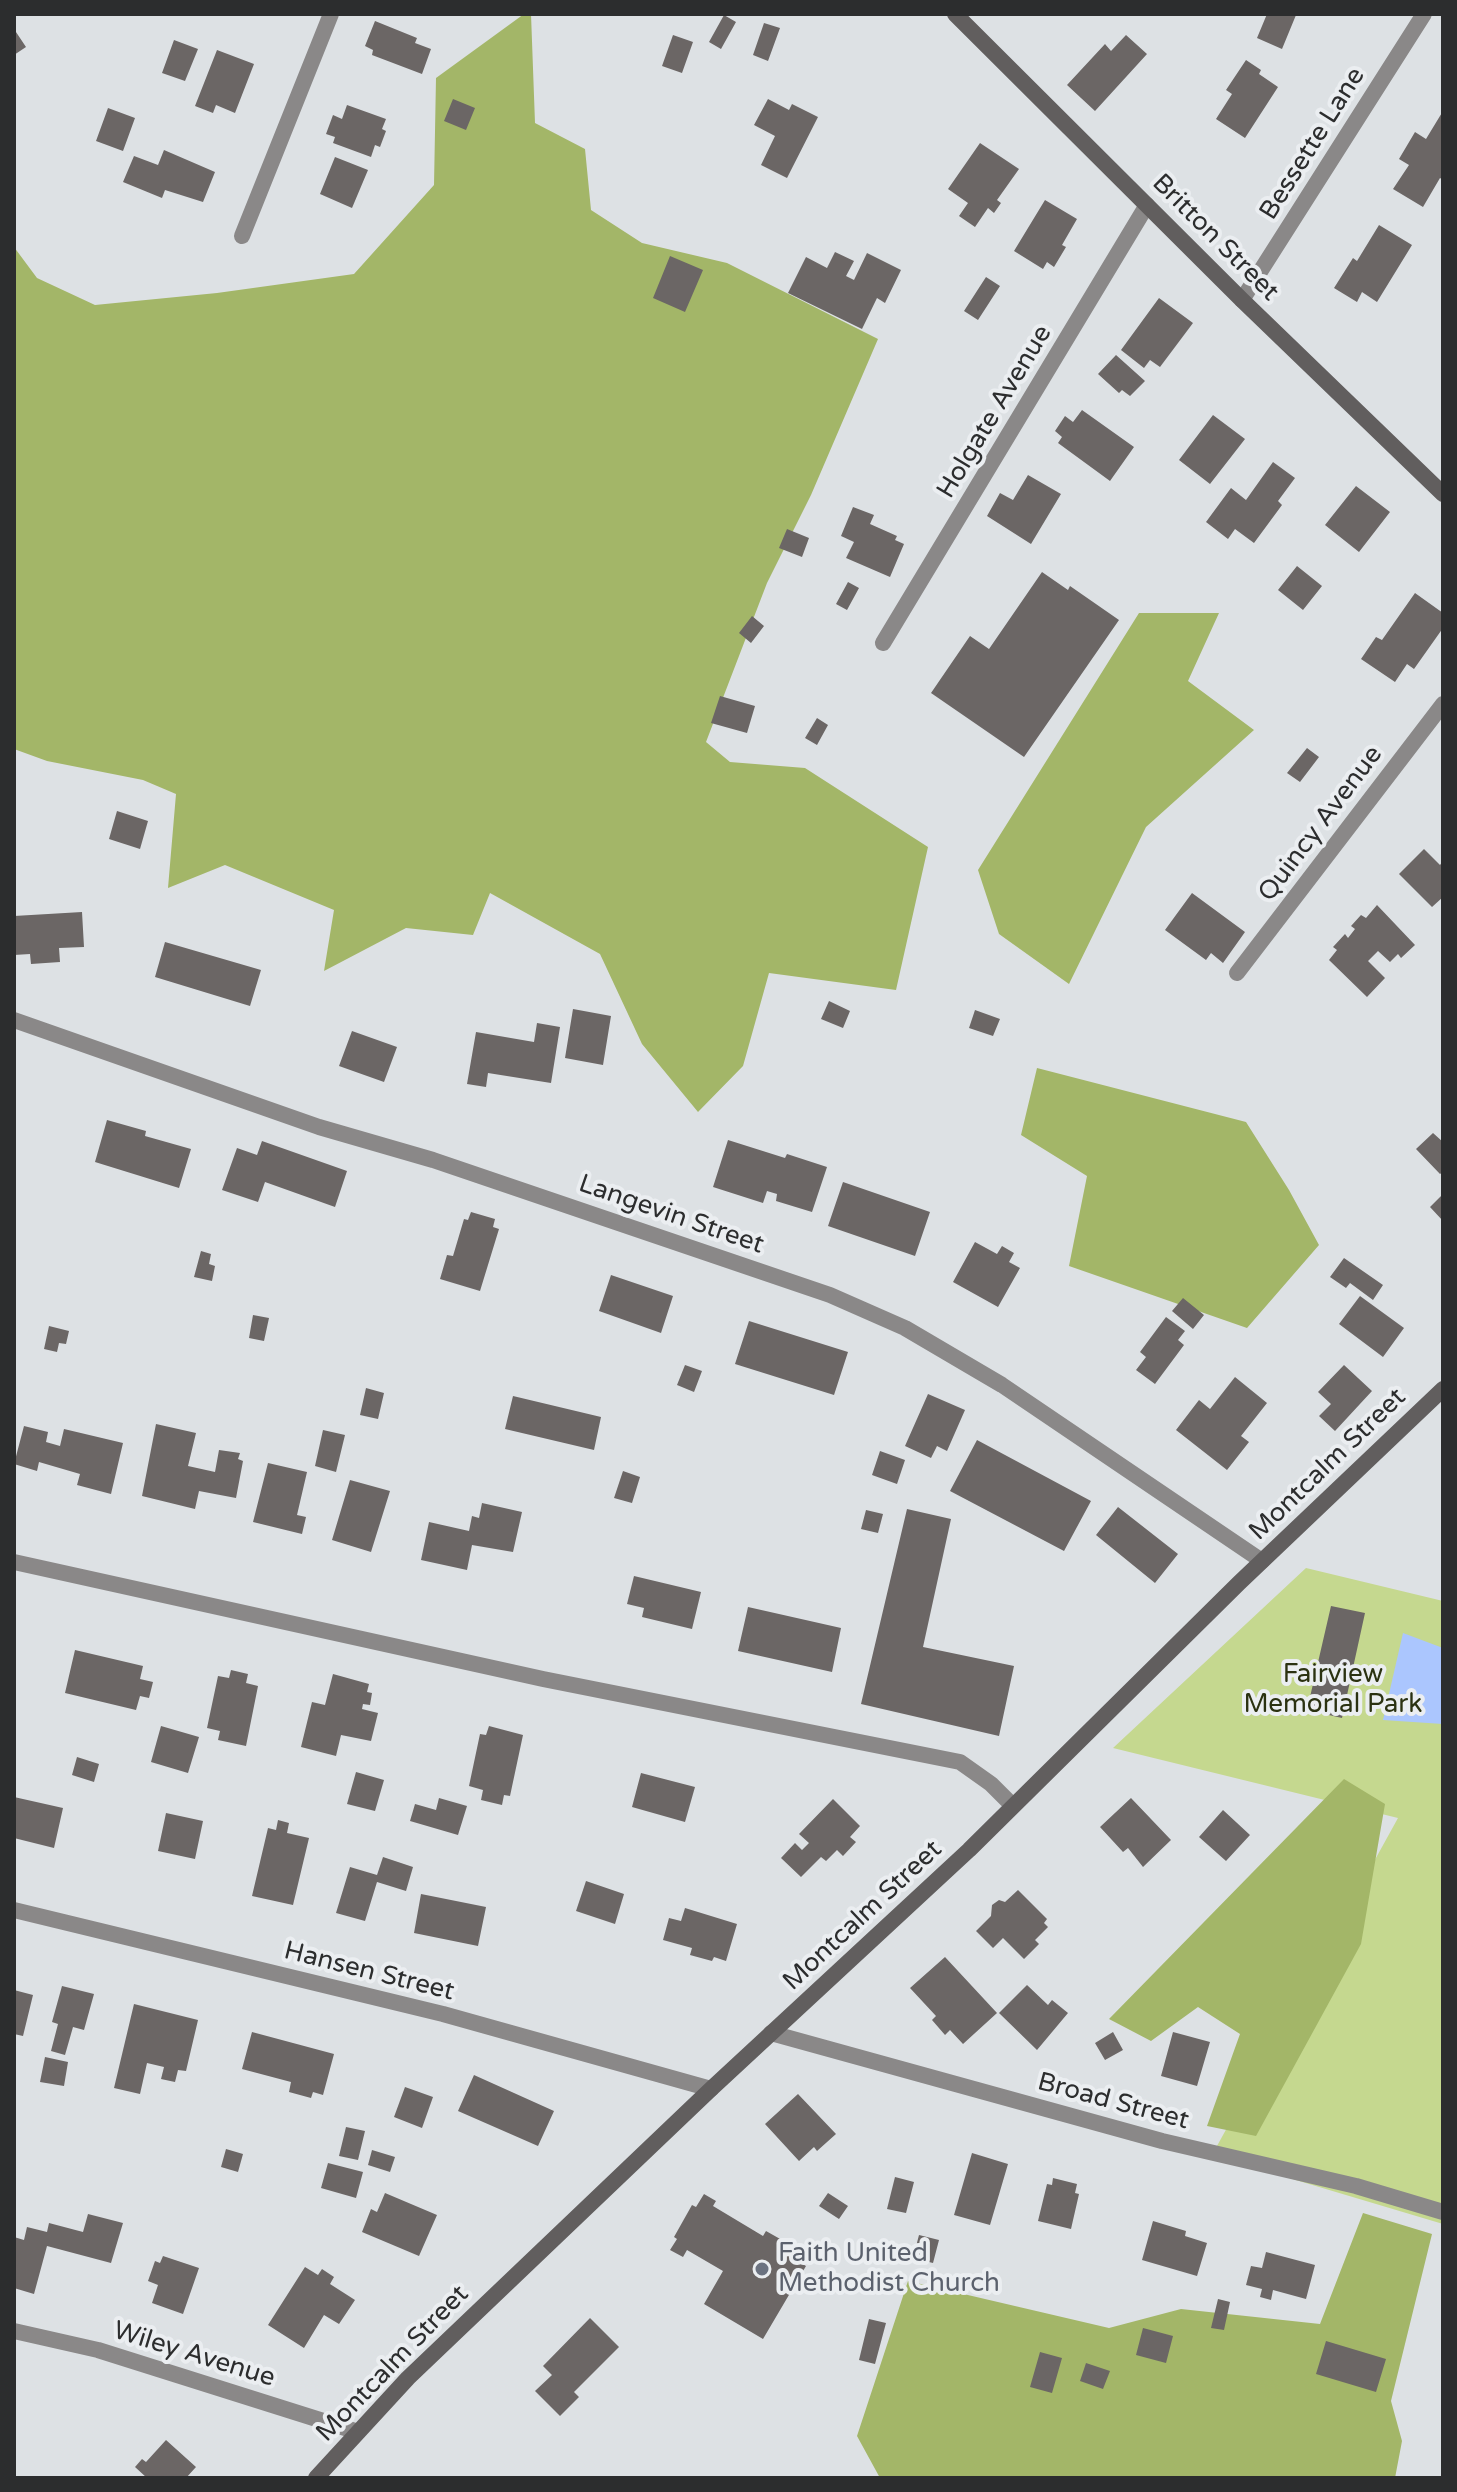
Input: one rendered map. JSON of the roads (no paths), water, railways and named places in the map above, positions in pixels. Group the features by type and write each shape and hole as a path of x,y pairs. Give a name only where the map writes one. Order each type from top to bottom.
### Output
{"main road":[{"name":"Britton Street","path":"955,14 1242,300 1443,494"},
{"name":"Montcalm Street","path":"316,2478 411,2376 711,2089 969,1850 1262,1561 1443,1389"}],"street":[{"path":"242,236 331,14"},
{"name":"Bessette Lane","path":"1242,300 1424,14"},
{"name":"Holgate Avenue","path":"883,643 1147,205"},
{"name":"Quincy Avenue","path":"1237,973 1443,704"},
{"name":"Langevin Street","path":"14,1020 319,1127 503,1183 843,1300 905,1328 1002,1385 1262,1561"},
{"path":"14,1562 543,1679 960,1762 991,1784 1013,1806"},
{"name":"Hansen Street","path":"14,1910 443,2014 711,2089"},
{"name":"Broad Street","path":"771,2033 1162,2141 1356,2186 1443,2212"},
{"name":"Wiley Avenue","path":"14,2331 98,2350 358,2432"}],"water":[{"path":"1403,1633 1443,1648 1443,1724 1383,1720"}],"place":[{"name":"Faith United Methodist Church","path":"762,2269"}],"park label":[{"name":"Fairview Memorial Park","path":"1333,1690"}]}
